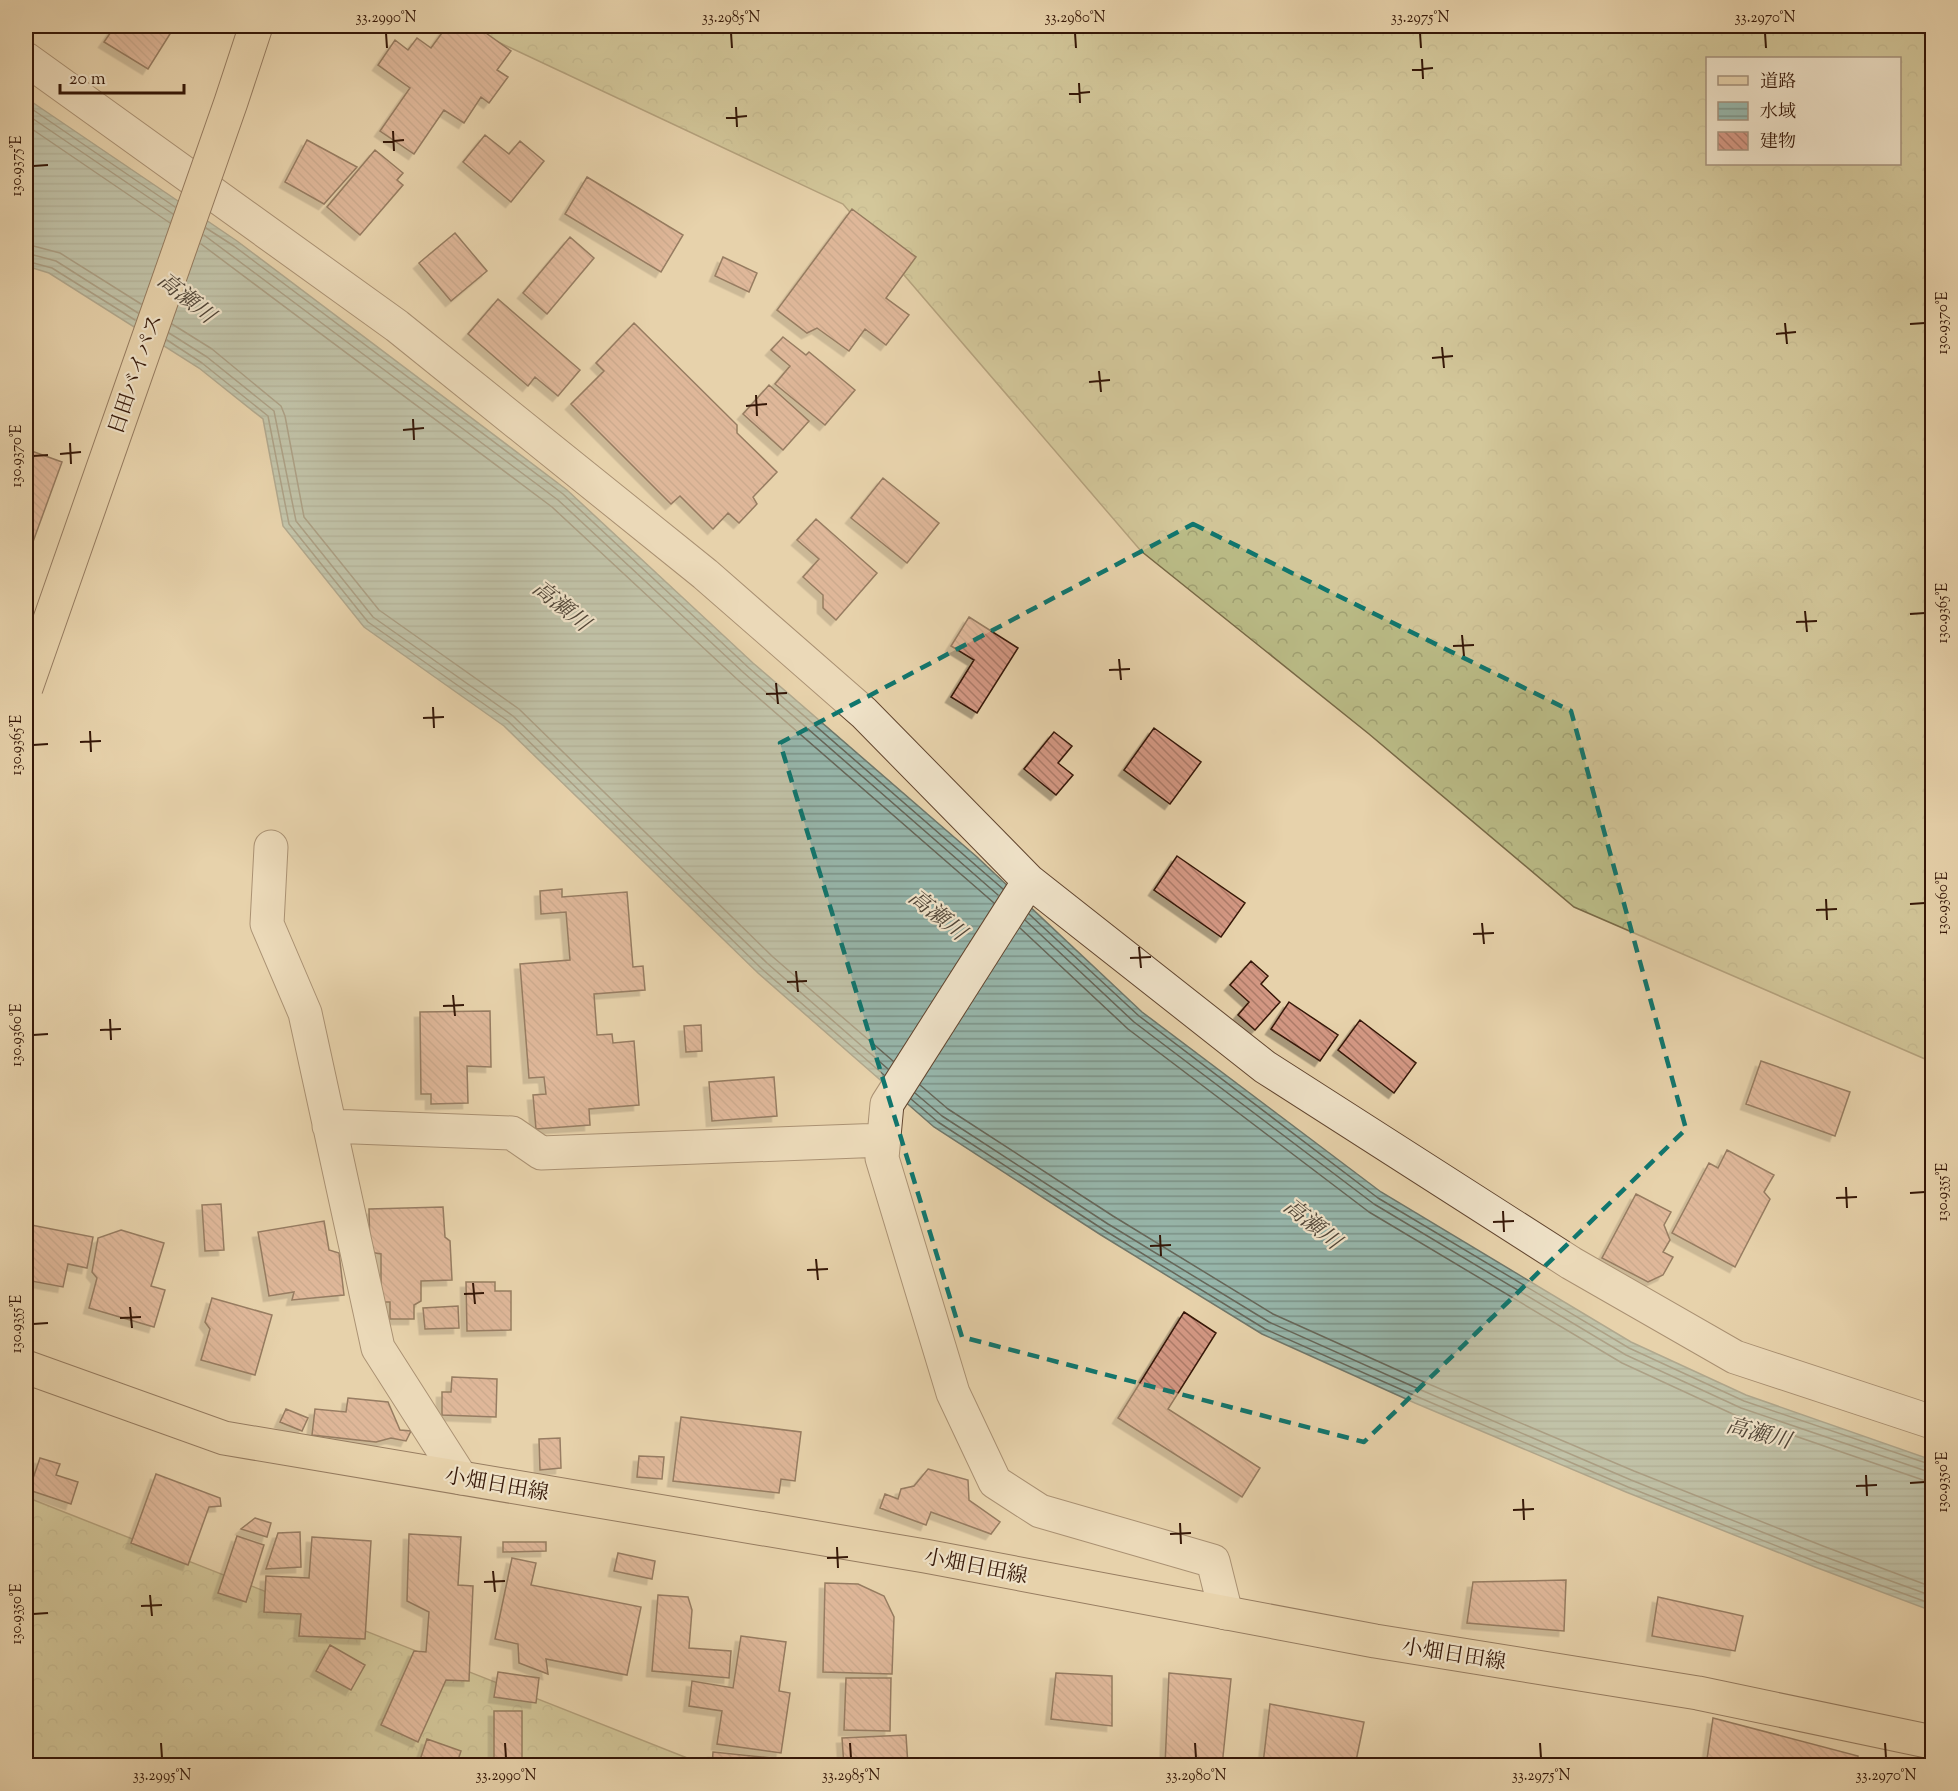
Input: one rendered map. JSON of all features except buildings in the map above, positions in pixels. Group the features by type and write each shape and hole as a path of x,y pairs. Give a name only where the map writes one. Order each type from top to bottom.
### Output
{"main road":[{"name":"日田バイパス","path":"26,688 256,26"},
{"name":"小畑日田線","path":"26,1367 224,1438 926,1556 1387,1643 1698,1693 1932,1742"}],"street":[{"path":"26,60 397,326 705,574 864,713 1029,881 1265,1067 1571,1263 1735,1357 1932,1422"},
{"path":"271,847 267,924 305,1013 378,1348 461,1478"},
{"path":"1029,881 887,1104 882,1158 953,1393 995,1482 1040,1511 1213,1561 1226,1613"},
{"path":"329,1126 512,1133 542,1153 884,1140"}],"highlighted area":[{"path":"1193,524 1571,711 1686,1129 1364,1442 962,1337 780,743"}],"green space":[{"path":"464,26 1932,26 1932,1062 1574,907 1369,734 1141,551 843,204"},
{"path":"26,1497 705,1765 26,1765"}],"water":[{"name":"高瀬川","path":"26,98 237,241 567,490 753,663 977,857 1142,1012 1381,1192 1631,1342 1746,1395 1932,1460 1932,1611 1626,1492 1415,1403 1262,1334 1101,1235 934,1127 758,973 504,726 364,627 283,526 263,419 199,368 49,273 26,266"}]}
